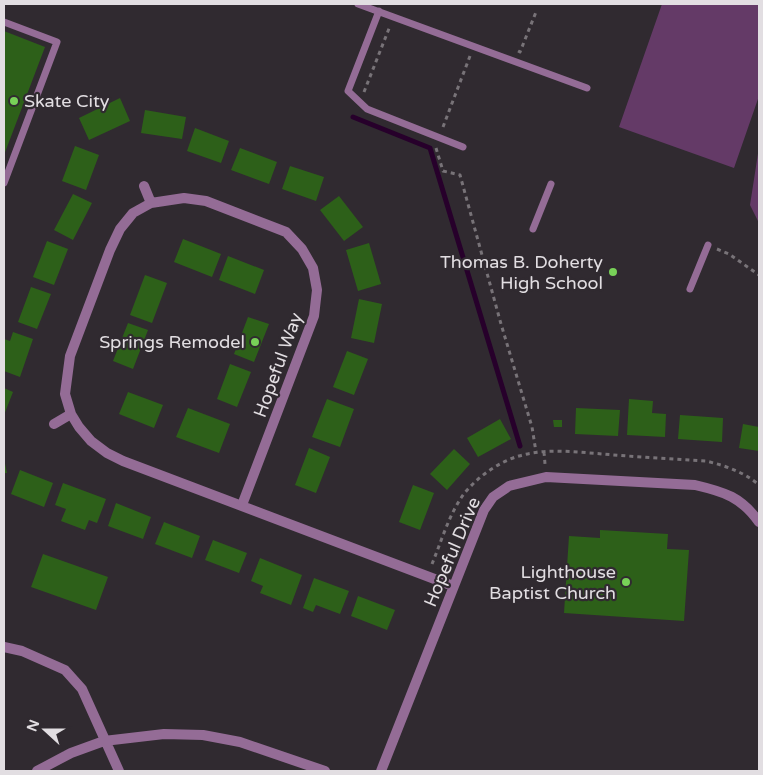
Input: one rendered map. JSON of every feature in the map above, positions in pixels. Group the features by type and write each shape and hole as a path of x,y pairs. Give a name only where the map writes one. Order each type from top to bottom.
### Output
{"street":[{"path":"144,186 151,203"},
{"name":"Hopeful Way","path":"242,505 314,316 318,290 313,268 302,249 286,232 206,201 184,198 151,203 133,213 120,229 110,250 70,356 65,394 71,414 79,427 91,441 106,453 123,461 453,586"},
{"path":"54,424 71,414"},
{"name":"Hopeful Drive","path":"381,771 484,510 494,497 509,486 526,480 546,477 695,485 734,497 749,508 759,522"},
{"path":"4,647 22,651 65,670 82,689 118,771"},
{"path":"37,771 71,753 104,741 164,734 203,735 240,742 325,771"}],"lane":[{"path":"358,4 587,88"},
{"path":"378,11 348,91 367,109 463,147"},
{"path":"4,22 57,42 4,183"},
{"path":"533,229 551,184"},
{"path":"690,288 708,245"}],"path":[{"path":"512,48 520,52 536,12"},
{"path":"360,103 394,17"},
{"path":"474,46 435,147 443,171 460,175 532,428 536,452"},
{"path":"708,245 729,254 759,275"},
{"path":"427,576 461,498 474,483 502,463 518,456 536,452 572,452 706,461 725,466 743,474 759,485"}],"shaded area":[{"path":"662,4 759,4 759,96 734,168 619,127"},
{"path":"759,147 759,223 750,205"}],"building":[{"name":"Skate City","path":"4,31 45,47 4,155"},
{"path":"120,98 130,121 89,140 79,118"},
{"path":"145,110 186,117 182,139 141,133"},
{"path":"195,128 229,141 221,163 187,151"},
{"path":"75,146 99,155 86,190 62,181"},
{"path":"240,148 277,162 269,184 231,170"},
{"path":"290,166 324,177 316,201 282,189"},
{"path":"73,194 92,203 73,240 54,230"},
{"path":"339,196 363,227 344,241 320,210"},
{"path":"183,239 221,254 212,277 174,262"},
{"path":"47,241 68,249 54,285 33,277"},
{"path":"369,243 381,284 358,291 346,250"},
{"path":"228,256 264,270 255,294 219,280"},
{"path":"145,275 167,283 152,323 130,315"},
{"path":"31,287 51,294 37,329 18,322"},
{"path":"359,299 382,304 374,343 351,338"},
{"path":"248,317 269,324 254,362 234,354"},
{"path":"128,323 148,330 133,369 113,361"},
{"path":"13,332 33,339 20,377 4,371 4,339 10,341"},
{"path":"347,351 368,359 354,395 333,387"},
{"path":"230,364 251,372 237,407 217,399"},
{"path":"4,388 13,392 4,415"},
{"path":"128,392 163,405 154,428 119,414"},
{"path":"327,399 354,409 340,447 312,437"},
{"path":"629,399 653,401 652,413 666,414 665,437 627,435"},
{"path":"188,408 230,424 219,453 176,437"},
{"path":"576,408 620,410 618,436 575,434"},
{"path":"680,415 723,418 722,442 678,439"},
{"path":"500,419 511,439 478,457 467,438"},
{"path":"553,420 562,420 562,427 554,427"},
{"path":"743,424 759,427 759,451 739,448"},
{"path":"309,448 330,457 316,493 295,485"},
{"path":"454,449 470,464 447,490 430,474"},
{"path":"4,459 7,473 4,473"},
{"path":"20,470 53,483 44,507 11,494"},
{"path":"63,483 106,499 97,523 89,520 85,530 61,521 66,509 55,505"},
{"path":"413,485 434,493 420,530 399,522"},
{"path":"116,503 151,517 143,539 108,526"},
{"path":"164,522 200,536 192,558 155,544"},
{"name":"Lighthouse Baptist Church","path":"600,530 668,534 667,549 689,550 684,621 564,613 569,536 600,538"},
{"path":"213,540 247,553 239,573 205,560"},
{"path":"43,554 108,577 96,610 31,587"},
{"path":"260,558 302,575 291,605 260,593 263,586 251,581"},
{"path":"314,578 349,591 340,614 316,605 313,612 303,608"},
{"path":"358,596 395,610 387,630 351,616"}],"waterway":[{"path":"353,117 430,148 520,446"}],"place":[{"name":"Skate City","path":"14,101"},
{"name":"Thomas B. Doherty High School","path":"613,272"},
{"name":"Springs Remodel","path":"255,342"},
{"name":"Lighthouse Baptist Church","path":"626,582"}]}
